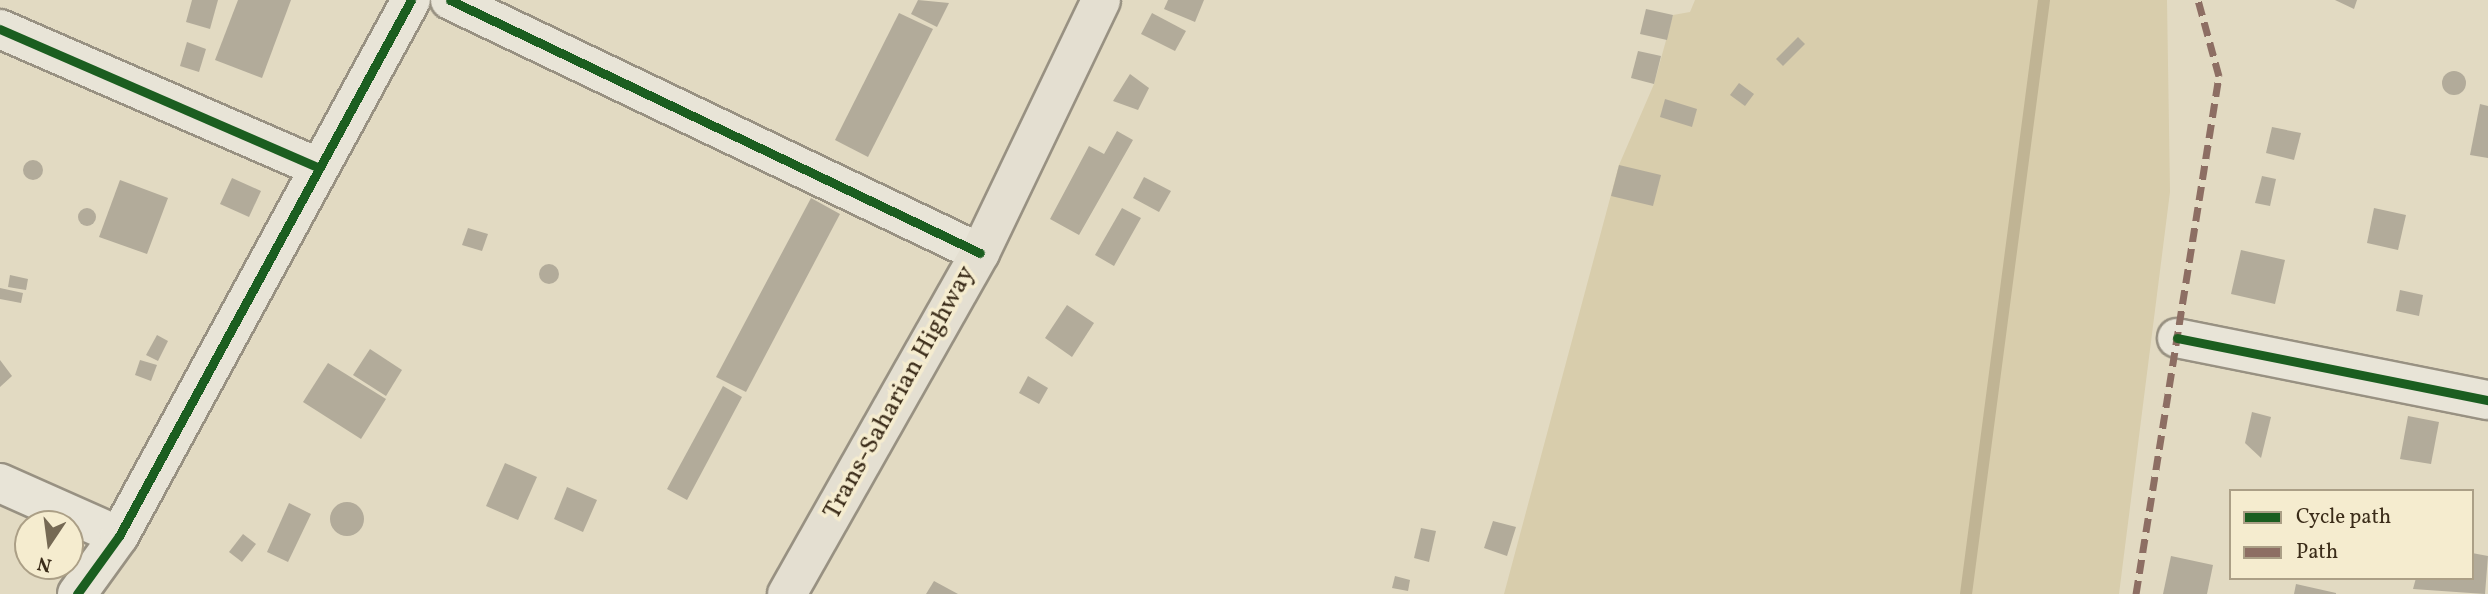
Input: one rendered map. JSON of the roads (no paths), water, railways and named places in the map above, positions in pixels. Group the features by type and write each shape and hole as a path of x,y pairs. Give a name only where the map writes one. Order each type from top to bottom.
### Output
{"highway":[{"name":"Trans-Saharian Highway","path":"787,594 980,253 1101,0"}],"street":[{"path":"77,594 118,536 411,0"},
{"path":"450,0 980,253"},
{"path":"0,29 319,168"},
{"path":"2177,338 2488,400"},
{"path":"0,483 118,536"}],"waterway":[{"path":"1966,594 2044,0"}]}
